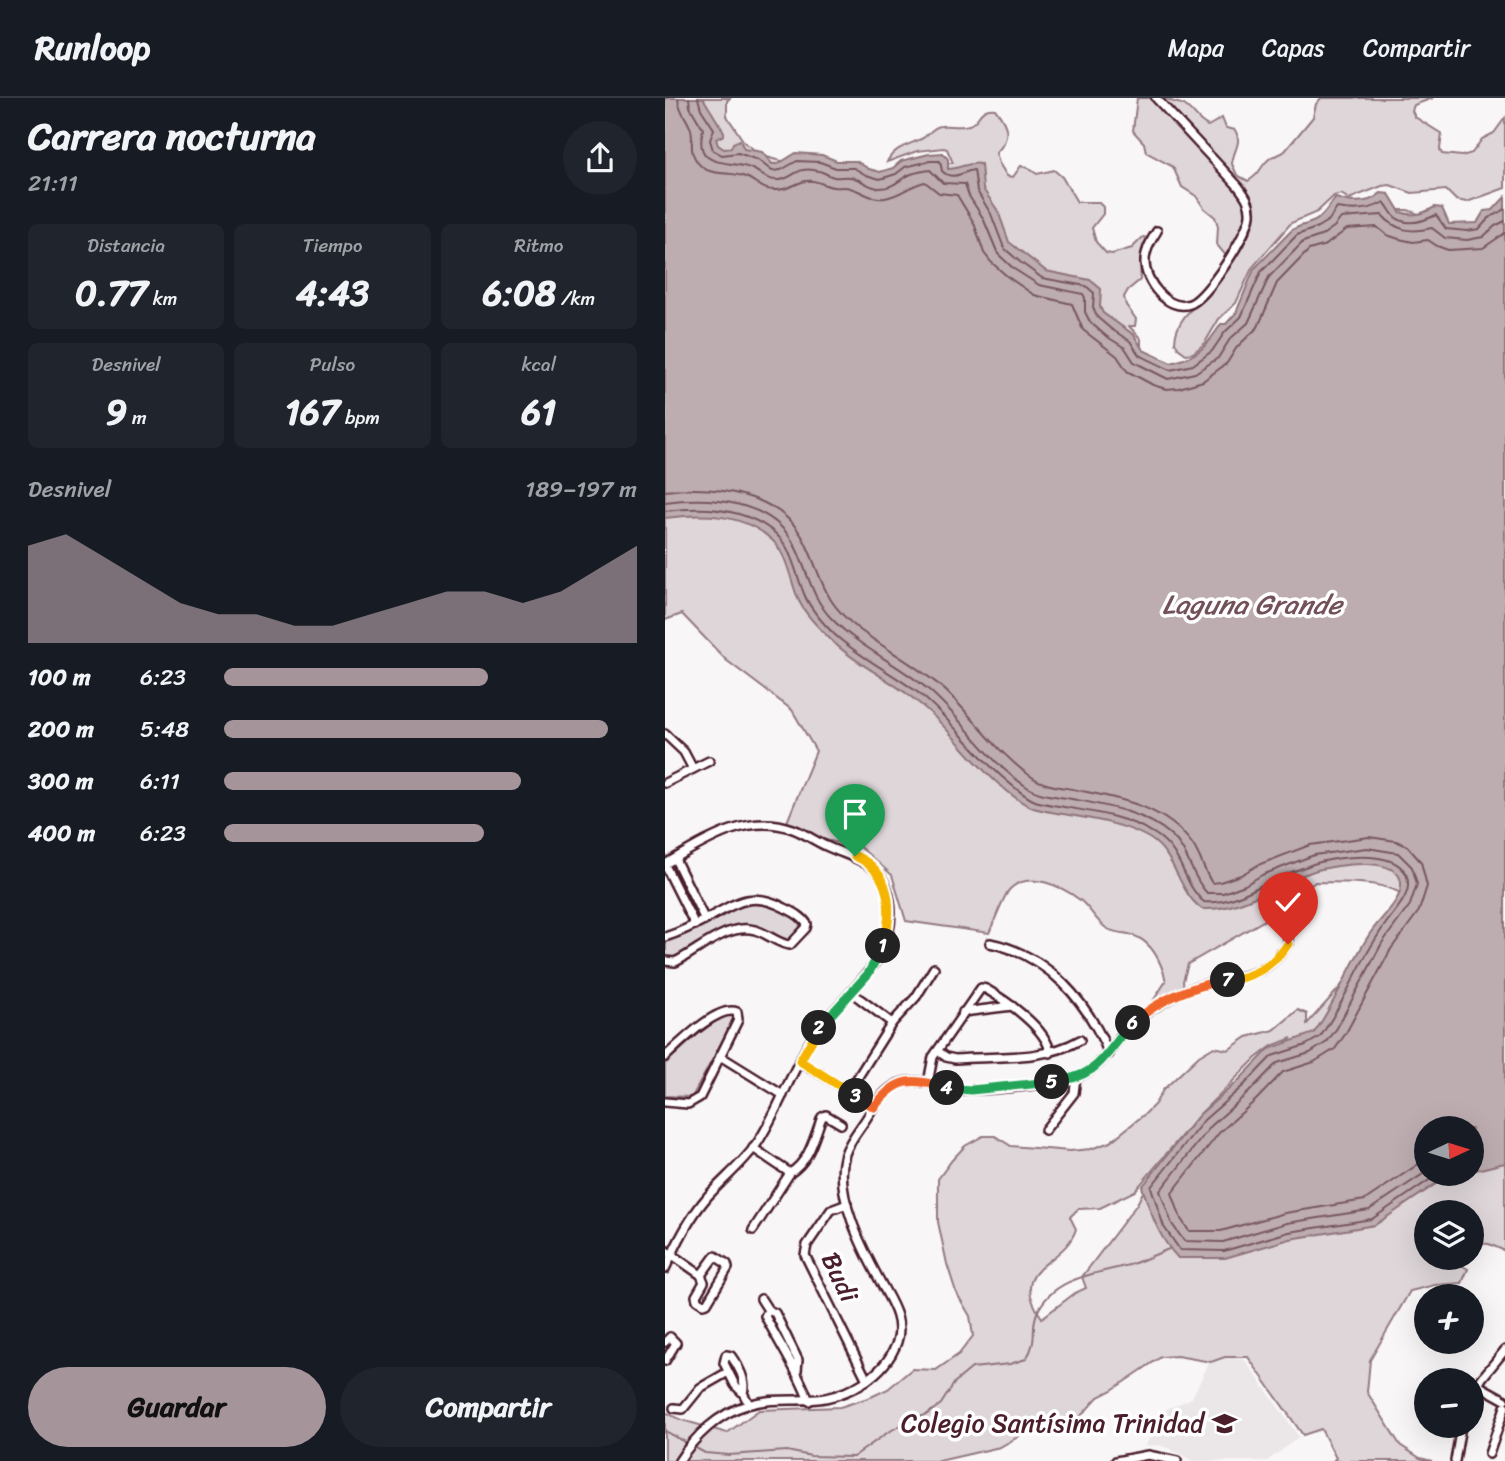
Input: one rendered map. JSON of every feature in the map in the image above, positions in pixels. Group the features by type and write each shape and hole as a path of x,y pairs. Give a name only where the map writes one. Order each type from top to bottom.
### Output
{"street":[{"path":"1156,98 1238,186 1248,201 1250,213 1247,230 1225,264 1202,295 1187,305 1174,304 1161,295 1149,278 1144,264 1146,251 1157,231"},
{"path":"665,734 684,752 693,769"},
{"path":"665,783 709,761"},
{"path":"665,1269 668,1252 700,1205 753,1148 820,1027 877,961 889,923 888,892 881,878 861,859 830,848 793,829 763,824 738,828 706,840 665,864 695,925"},
{"path":"675,859 705,920"},
{"path":"665,937 705,920 731,904 757,899 786,908 803,918 807,926 797,941 790,945 758,930 736,929 674,962 665,961"},
{"path":"679,1461 694,1441 726,1415 749,1404 809,1401 839,1396 867,1380 890,1357 897,1340 899,1325 894,1308 862,1247 847,1204 843,1177 845,1155 851,1141 888,1090 897,1084 928,1083 971,1090 1076,1077 1096,1067 1136,1020 1170,999 1205,984 1257,974 1288,944 1289,930"},
{"path":"990,943 1008,946 1051,971 1086,1011 1109,1054"},
{"path":"856,1080 892,1023 912,1001 934,968"},
{"path":"928,1083 932,1060 981,988 1012,1006 1047,1041 1050,1053"},
{"path":"851,992 892,1023"},
{"path":"963,1012 1012,1006"},
{"path":"665,1057 706,1022 728,1010 735,1010 738,1014 738,1020 697,1100 688,1104 665,1102"},
{"path":"938,1051 955,1059 1050,1053 1080,1040"},
{"path":"720,1056 783,1095"},
{"path":"800,1061 874,1107"},
{"path":"1045,1130 1074,1093 1076,1077"},
{"path":"753,1230 790,1173 799,1167 809,1152 822,1117 826,1115 841,1124"},
{"path":"753,1148 790,1173"},
{"name":"Budi","path":"847,1204 832,1208 807,1245 805,1255 867,1380"},
{"path":"668,1252 701,1275 704,1282 696,1297 703,1304 707,1303 727,1270 727,1265 715,1256 701,1275"},
{"path":"761,1299 768,1310 775,1313 797,1357 797,1371 809,1401"},
{"path":"665,1342 670,1337 676,1342 665,1361"},
{"path":"1484,1377 1505,1350"},
{"path":"743,1393 745,1383 729,1354 723,1360 737,1389 743,1393 749,1404"},
{"path":"674,1408 683,1409 700,1388 729,1372"},
{"path":"1484,1388 1505,1400"},
{"path":"1489,1454 1505,1408"},
{"path":"1455,1461 1459,1438"},
{"path":"1116,1461 1148,1455 1177,1461"}],"shaded area":[{"name":"Laguna Grande","path":"665,98 730,98 727,101 727,116 744,142 761,155 864,179 953,163 944,148 917,151 887,162 898,150 923,138 936,127 969,125 985,110 995,109 1003,120 1006,131 1004,142 996,153 1007,176 1013,177 1021,166 1037,174 1054,170 1062,177 1077,202 1098,202 1103,207 1103,214 1092,228 1096,242 1106,253 1112,254 1132,248 1143,237 1149,238 1141,261 1140,280 1124,297 1136,319 1135,326 1129,326 1141,339 1141,354 1177,369 1389,210 1408,210 1450,226 1479,230 1505,207 1505,1251 1484,1244 1484,1200 1414,1200 1414,1270 1468,1270 1462,1283 1414,1284 1414,1290 1410,1291 1370,1360 1367,1392 1400,1445 1420,1458 1432,1461 1333,1461 1336,1458 1321,1429 1303,1435 1248,1357 1225,1357 1211,1362 1177,1356 1161,1357 1098,1397 1081,1416 1073,1420 1030,1424 1018,1437 1000,1447 939,1461 665,1461 665,1412 682,1420 727,1433 759,1410 840,1407 871,1397 888,1389 912,1369 936,1370 959,1354 973,1336 970,1316 956,1292 947,1264 938,1222 938,1179 965,1146 983,1136 995,1136 1011,1146 1070,1151 1091,1149 1110,1142 1146,1113 1163,1090 1199,1056 1214,1047 1228,1050 1247,1037 1274,1030 1298,1010 1307,1014 1307,1024 1361,964 1409,898 1376,885 1315,882 1303,892 1305,897 1188,964 1183,981 1184,990 1151,1004 1166,981 1153,950 1133,935 1106,928 1080,900 1046,882 1027,881 1010,889 989,933 906,921 892,875 861,848 818,838 787,822 816,751 792,710 726,660 682,614 665,620","holes":["1292,1038 1206,1111 1151,1176 1137,1204 1082,1277 1086,1288 1042,1318 1032,1301 1030,1287 1033,1277 1070,1242 1076,1229 1070,1217 1078,1209 1100,1208 1135,1191 1199,1115 1256,1058 1272,1046"]},
{"path":"1137,98 1166,98 1184,105 1208,126 1222,118 1226,128 1235,130 1237,135 1238,143 1232,164 1237,175 1248,181 1271,157 1285,151 1313,117 1316,104 1321,98 1433,98 1414,105 1412,111 1415,117 1442,134 1442,154 1462,156 1472,153 1482,139 1494,133 1505,118 1505,188 1467,202 1456,200 1446,190 1412,193 1390,185 1349,199 1341,194 1334,196 1317,212 1291,223 1252,268 1236,303 1219,319 1204,344 1193,353 1186,354 1175,342 1177,329 1183,318 1219,282 1228,258 1217,245 1218,226 1215,217 1204,208 1196,196 1182,187 1173,167 1146,152 1144,143 1133,131"},
{"path":"750,904 764,905 791,915 800,925 799,931 788,941 759,927 736,927 714,935 674,959 666,956 666,941"},
{"path":"731,1013 735,1018 692,1097 665,1096 665,1064 704,1028"},
{"name":"Colegio Santísima Trinidad","path":"1229,1357 1245,1360 1299,1437 1267,1461 1193,1461 1159,1445 1145,1446 1167,1409 1192,1398 1209,1363"}],"water":[{"name":"Laguna Grande","path":"665,98 703,98 724,132 724,135 716,139 718,145 724,149 731,148 733,143 740,140 744,149 762,152 772,164 778,164 796,153 822,155 837,161 856,161 880,172 893,168 901,161 943,153 948,159 948,169 981,164 983,189 998,211 1009,242 1046,271 1090,280 1101,289 1100,307 1103,313 1134,335 1143,350 1171,363 1195,354 1206,345 1221,324 1226,324 1236,313 1254,269 1292,230 1318,219 1336,198 1359,202 1371,200 1381,193 1389,194 1400,212 1405,214 1422,213 1435,207 1442,208 1449,224 1477,223 1484,211 1493,210 1505,197 1505,1163 1484,1168 1484,1116 1414,1116 1414,1186 1433,1186 1375,1225 1290,1239 1225,1258 1178,1258 1165,1242 1142,1187 1199,1115 1269,1049 1314,1033 1369,935 1397,899 1401,886 1399,876 1392,869 1367,864 1326,868 1303,875 1246,901 1202,909 1187,893 1166,854 1149,838 1107,822 1035,808 1001,786 927,710 849,655 821,630 799,601 777,545 760,530 721,517 665,518"}],"waterway":[{"path":"694,1447 705,1453 729,1455 787,1451 811,1456 853,1457 887,1433 913,1418 926,1415 941,1404 955,1382 972,1368 1010,1364 1026,1359 1032,1346 1037,1313 1044,1301 1064,1284 1134,1263 1169,1249"},
{"path":"665,1431 689,1444"}],"place":[{"name":"Colegio Santísima Trinidad","path":"1224,1423"}],"route":[{"path":"855,856 871,866 885,885 890,900 885,938 873,968 827,1018 800,1061 874,1107 888,1090 903,1082 971,1090 1065,1080 1083,1074 1103,1061 1143,1014 1205,984 1257,974 1282,954 1288,944"}]}
